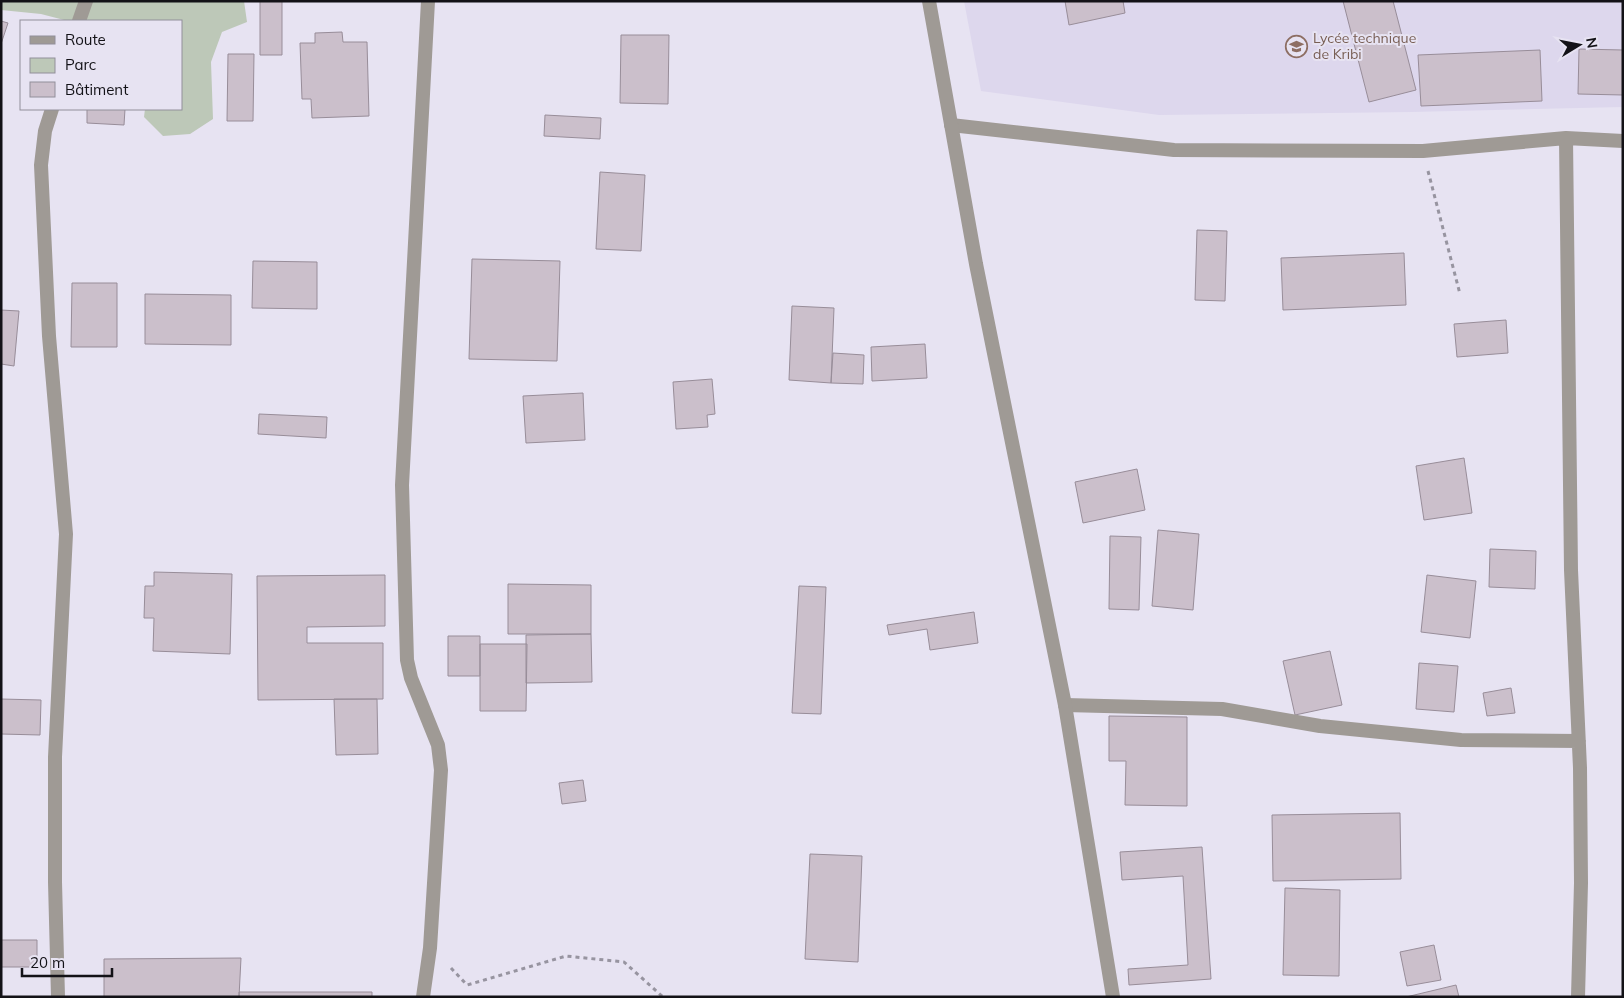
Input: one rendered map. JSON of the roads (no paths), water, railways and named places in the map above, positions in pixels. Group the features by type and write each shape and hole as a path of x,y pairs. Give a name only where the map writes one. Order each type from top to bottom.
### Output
{"street":[{"path":"80,20 86,1"},
{"path":"423,997 430,948 441,770 438,745 411,678 407,660 402,485 428,1"},
{"path":"929,1 980,283 1065,706 1113,997"},
{"path":"52,110 45,131 41,165 49,336 66,534 55,757 55,882 58,997"},
{"path":"951,125 1174,150 1423,152 1566,138 1623,141"},
{"path":"1566,138 1571,570 1579,741 1581,883 1578,997"},
{"path":"1065,706 1222,709 1320,726 1461,740 1579,741"}],"place":[{"name":"Lycée technique de Kribi","path":"1297,46"}]}
